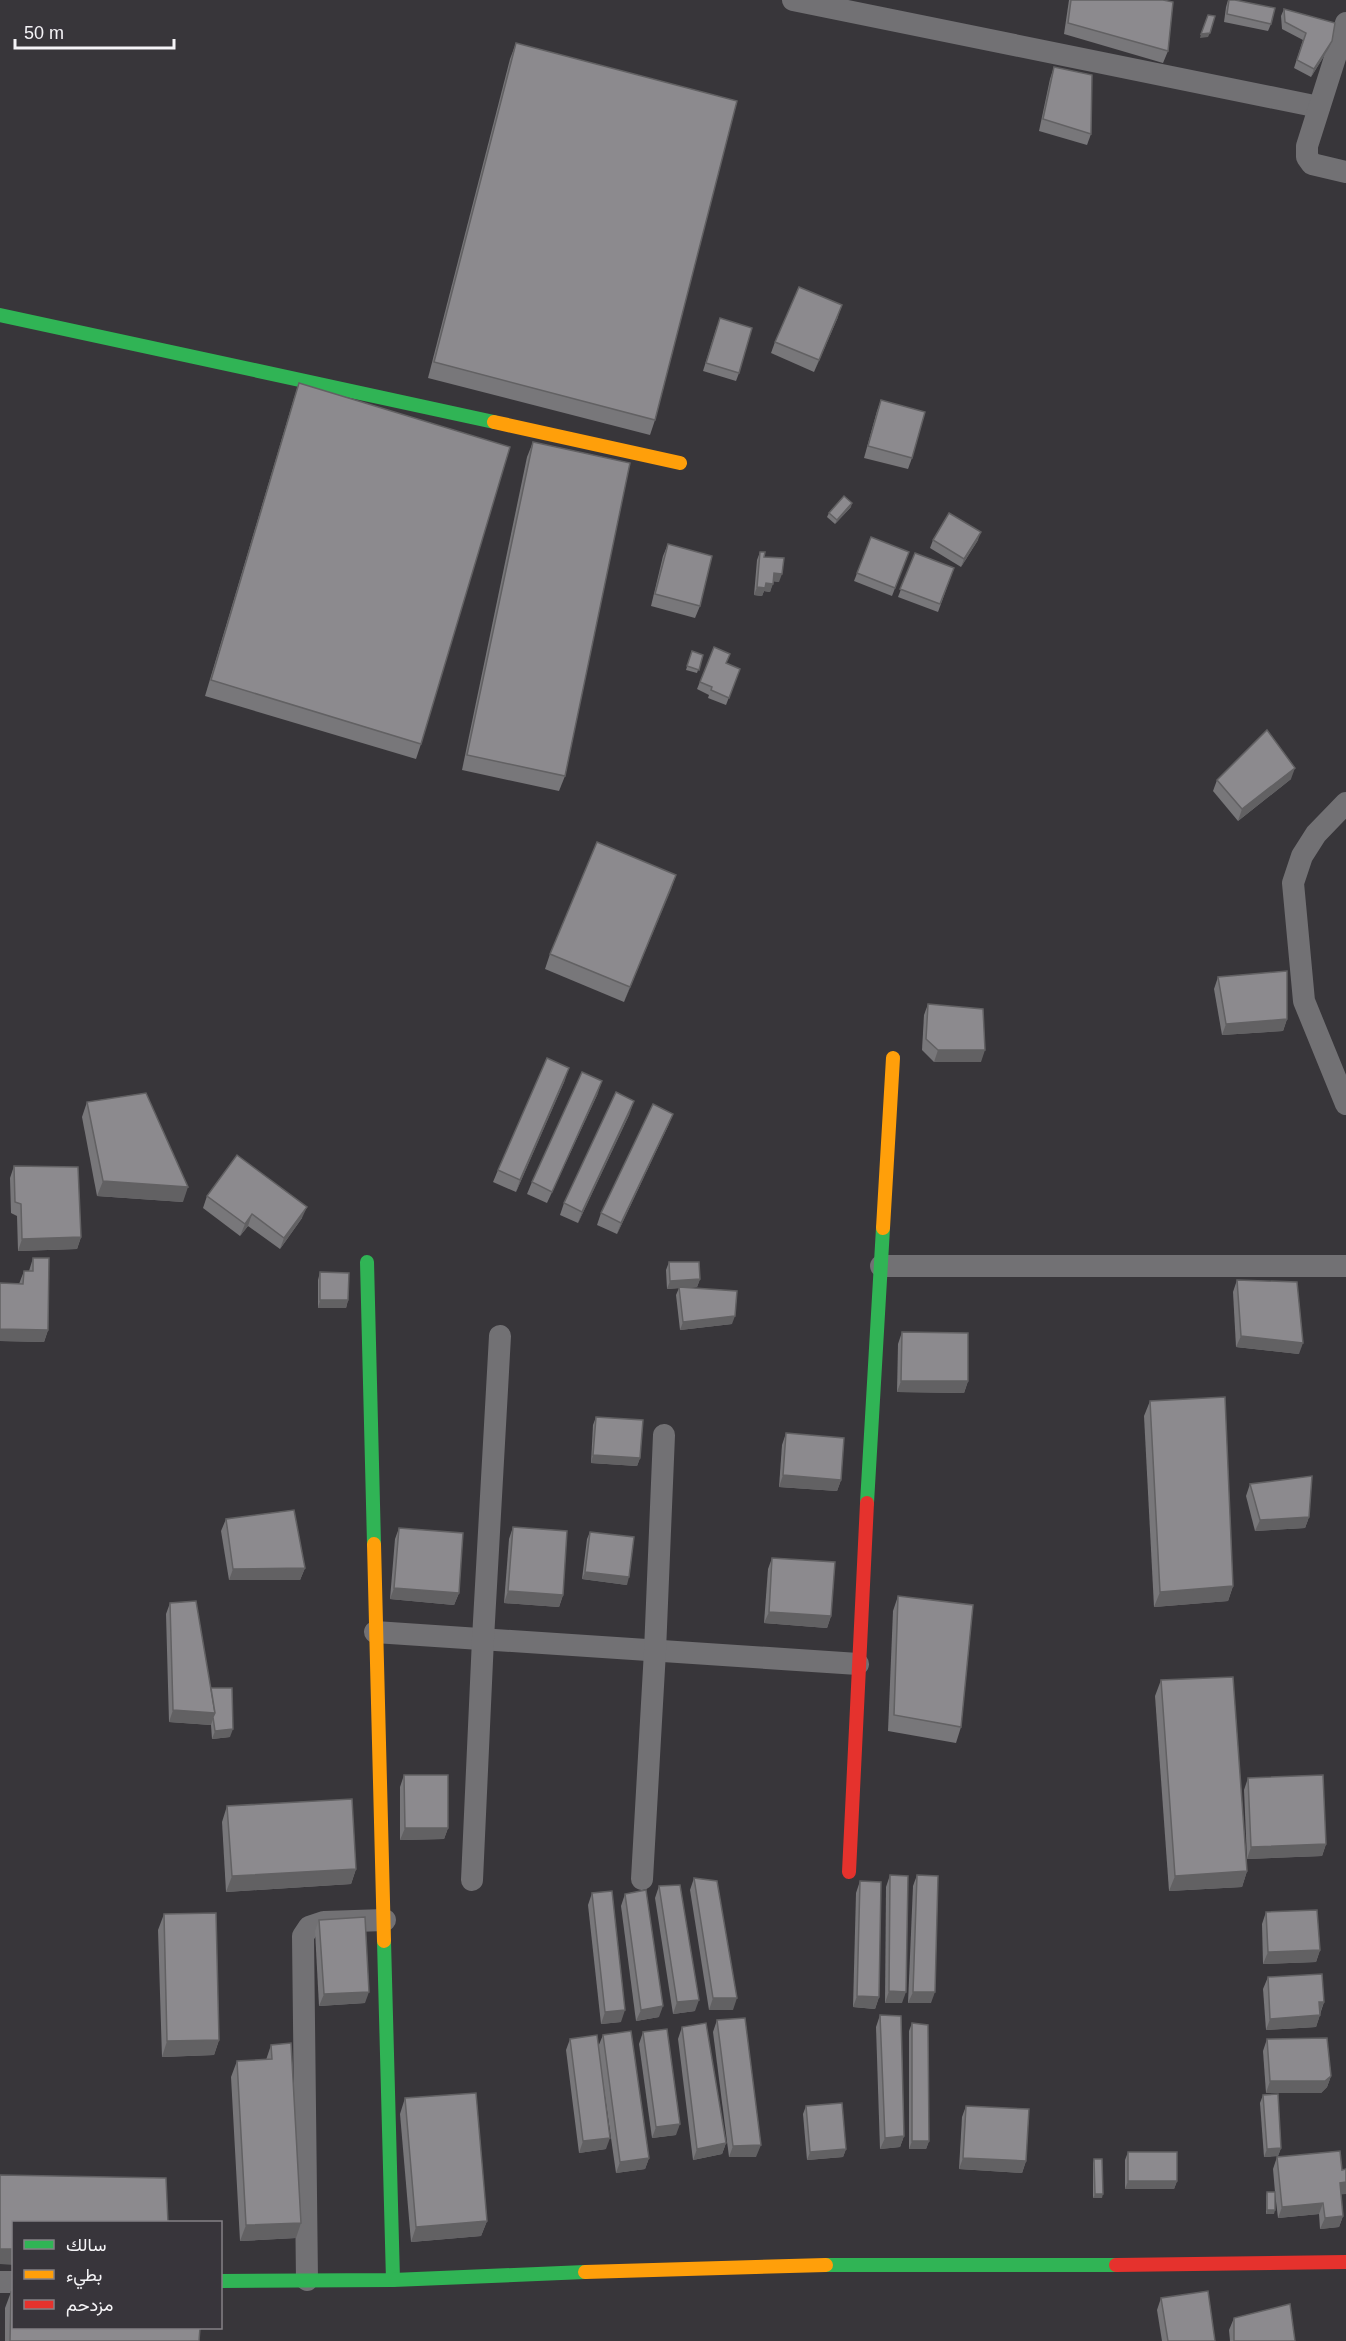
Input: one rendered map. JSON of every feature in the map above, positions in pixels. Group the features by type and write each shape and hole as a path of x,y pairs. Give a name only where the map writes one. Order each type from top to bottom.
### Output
{"street":[{"path":"794,0 878,8 1319,107"},
{"path":"1346,23 1307,147 1307,157 1312,164 1346,172"},
{"path":"0,315 303,379 680,463"},
{"path":"1346,803 1316,834 1302,856 1293,883 1304,1001 1346,1104"},
{"path":"849,1872 858,1664 893,1058"},
{"path":"367,1262 393,2280"},
{"path":"881,1266 1346,1266"},
{"path":"472,1880 500,1336"},
{"path":"642,1879 664,1435"},
{"path":"375,1632 858,1664"},
{"path":"307,2280 303,1936 309,1927 324,1922 385,1920"},
{"path":"222,2281 393,2280 831,2265 1034,2266 1346,2262"}],"building":[{"path":"1071,0 1163,0 1173,2 1168,51 1068,23"},
{"path":"1229,0 1275,8 1271,24 1227,14"},
{"path":"1284,9 1335,23 1332,41 1314,69 1297,60 1306,33 1285,22"},
{"path":"1208,15 1215,16 1210,33 1201,34"},
{"path":"516,43 737,101 655,420 434,362"},
{"path":"1054,67 1092,75 1091,134 1043,119"},
{"path":"799,287 842,305 819,360 775,342"},
{"path":"720,318 752,328 739,373 706,363"},
{"path":"299,383 510,447 421,744 211,680"},
{"path":"881,400 925,412 912,458 868,446"},
{"path":"533,442 630,463 565,776 467,755"},
{"path":"844,496 852,503 837,520 829,513"},
{"path":"949,513 981,532 964,559 933,540"},
{"path":"871,537 909,552 895,588 857,573"},
{"path":"668,544 712,556 700,606 655,594"},
{"path":"760,552 765,552 764,557 784,558 782,574 774,573 773,584 766,583 765,588 757,587"},
{"path":"915,553 954,568 940,604 900,589"},
{"path":"714,647 730,654 726,663 740,669 729,698 700,682"},
{"path":"692,651 703,655 699,670 687,666"},
{"path":"1267,730 1295,768 1242,809 1217,780"},
{"path":"597,842 676,875 630,987 550,954"},
{"path":"1287,971 1287,1019 1226,1024 1218,977"},
{"path":"928,1004 983,1009 985,1050 938,1050 926,1039"},
{"path":"547,1058 569,1068 520,1180 498,1170"},
{"path":"582,1072 602,1081 552,1192 532,1182"},
{"path":"616,1092 634,1101 582,1212 564,1203"},
{"path":"146,1093 188,1187 103,1181 87,1102"},
{"path":"653,1104 673,1114 621,1223 601,1213"},
{"path":"237,1155 307,1207 284,1238 252,1214 245,1224 207,1196"},
{"path":"14,1166 78,1167 81,1237 22,1239 21,1204 15,1202"},
{"path":"33,1258 49,1258 48,1330 0,1329 0,1283 23,1284 24,1271 33,1271"},
{"path":"669,1262 699,1262 700,1279 670,1281"},
{"path":"320,1272 349,1273 348,1300 320,1300"},
{"path":"1237,1280 1297,1282 1303,1343 1241,1336"},
{"path":"679,1287 737,1291 735,1316 683,1322"},
{"path":"902,1332 968,1333 968,1381 901,1381"},
{"path":"1225,1397 1233,1586 1160,1592 1150,1401"},
{"path":"596,1417 643,1420 640,1458 593,1455"},
{"path":"786,1433 844,1438 841,1480 783,1475"},
{"path":"1312,1476 1309,1517 1260,1520 1250,1484"},
{"path":"294,1510 305,1568 233,1569 226,1519"},
{"path":"513,1527 567,1531 563,1595 508,1591"},
{"path":"399,1528 463,1533 459,1593 394,1588"},
{"path":"590,1532 634,1537 629,1577 585,1572"},
{"path":"772,1558 835,1562 831,1616 769,1612"},
{"path":"898,1596 973,1605 961,1727 894,1715"},
{"path":"196,1601 215,1713 173,1710 170,1603"},
{"path":"1233,1677 1247,1871 1175,1876 1161,1680"},
{"path":"211,1688 232,1688 233,1729 215,1731"},
{"path":"404,1775 448,1775 448,1828 405,1828"},
{"path":"1323,1775 1326,1844 1251,1847 1248,1778"},
{"path":"352,1799 356,1869 232,1876 227,1806"},
{"path":"890,1875 908,1876 906,1992 889,1991"},
{"path":"917,1875 938,1876 935,1992 913,1992"},
{"path":"694,1878 717,1881 737,1998 713,1998"},
{"path":"860,1881 881,1882 879,1997 857,1996"},
{"path":"680,1885 699,2000 677,2002 659,1886"},
{"path":"646,1890 663,2006 641,2010 625,1894"},
{"path":"612,1891 625,2010 605,2012 592,1893"},
{"path":"1317,1910 1320,1950 1268,1952 1266,1912"},
{"path":"216,1913 219,2040 167,2041 164,1914"},
{"path":"365,1917 369,1992 324,1994 319,1920"},
{"path":"1322,1974 1324,2002 1319,2002 1320,2015 1270,2019 1268,1977"},
{"path":"880,2015 901,2016 904,2136 885,2138"},
{"path":"745,2018 761,2145 733,2146 717,2020"},
{"path":"706,2023 726,2143 697,2149 682,2027"},
{"path":"912,2023 928,2025 929,2141 912,2141"},
{"path":"667,2029 680,2124 656,2127 643,2032"},
{"path":"631,2031 649,2158 620,2162 603,2035"},
{"path":"597,2035 610,2138 583,2141 570,2039"},
{"path":"1327,2038 1331,2076 1325,2081 1270,2081 1267,2039"},
{"path":"291,2043 301,2223 246,2225 237,2061 272,2059 271,2045"},
{"path":"476,2093 487,2221 416,2227 405,2098"},
{"path":"1278,2094 1281,2148 1267,2149 1263,2095"},
{"path":"842,2103 846,2149 810,2152 806,2106"},
{"path":"966,2106 1029,2109 1026,2161 963,2158"},
{"path":"1340,2151 1342,2170 1346,2169 1346,2182 1340,2183 1343,2216 1325,2218 1323,2203 1282,2207 1277,2157"},
{"path":"1128,2152 1177,2152 1177,2181 1128,2181"},
{"path":"1094,2159 1102,2159 1103,2194 1095,2194"},
{"path":"0,2175 166,2178 168,2221 12,2221 12,2249 0,2249"},
{"path":"1267,2192 1275,2192 1275,2210 1267,2210"},
{"path":"1208,2291 1215,2341 1168,2341 1161,2298"},
{"path":"11,2292 12,2329 200,2329 199,2341 10,2341"},
{"path":"1290,2304 1295,2341 1234,2341 1234,2318"}],"traffic: fast":[{"path":"0,315 494,422"},
{"path":"867,1503 883,1228"},
{"path":"367,1262 374,1544"},
{"path":"384,1941 393,2280"},
{"path":"826,2265 1116,2265"},
{"path":"222,2281 393,2280 585,2272"}],"traffic: slow":[{"path":"494,422 680,463"},
{"path":"883,1228 893,1058"},
{"path":"374,1544 384,1941"},
{"path":"585,2272 826,2265"}],"traffic: jam":[{"path":"849,1872 867,1503"},
{"path":"1116,2265 1346,2262"}]}
